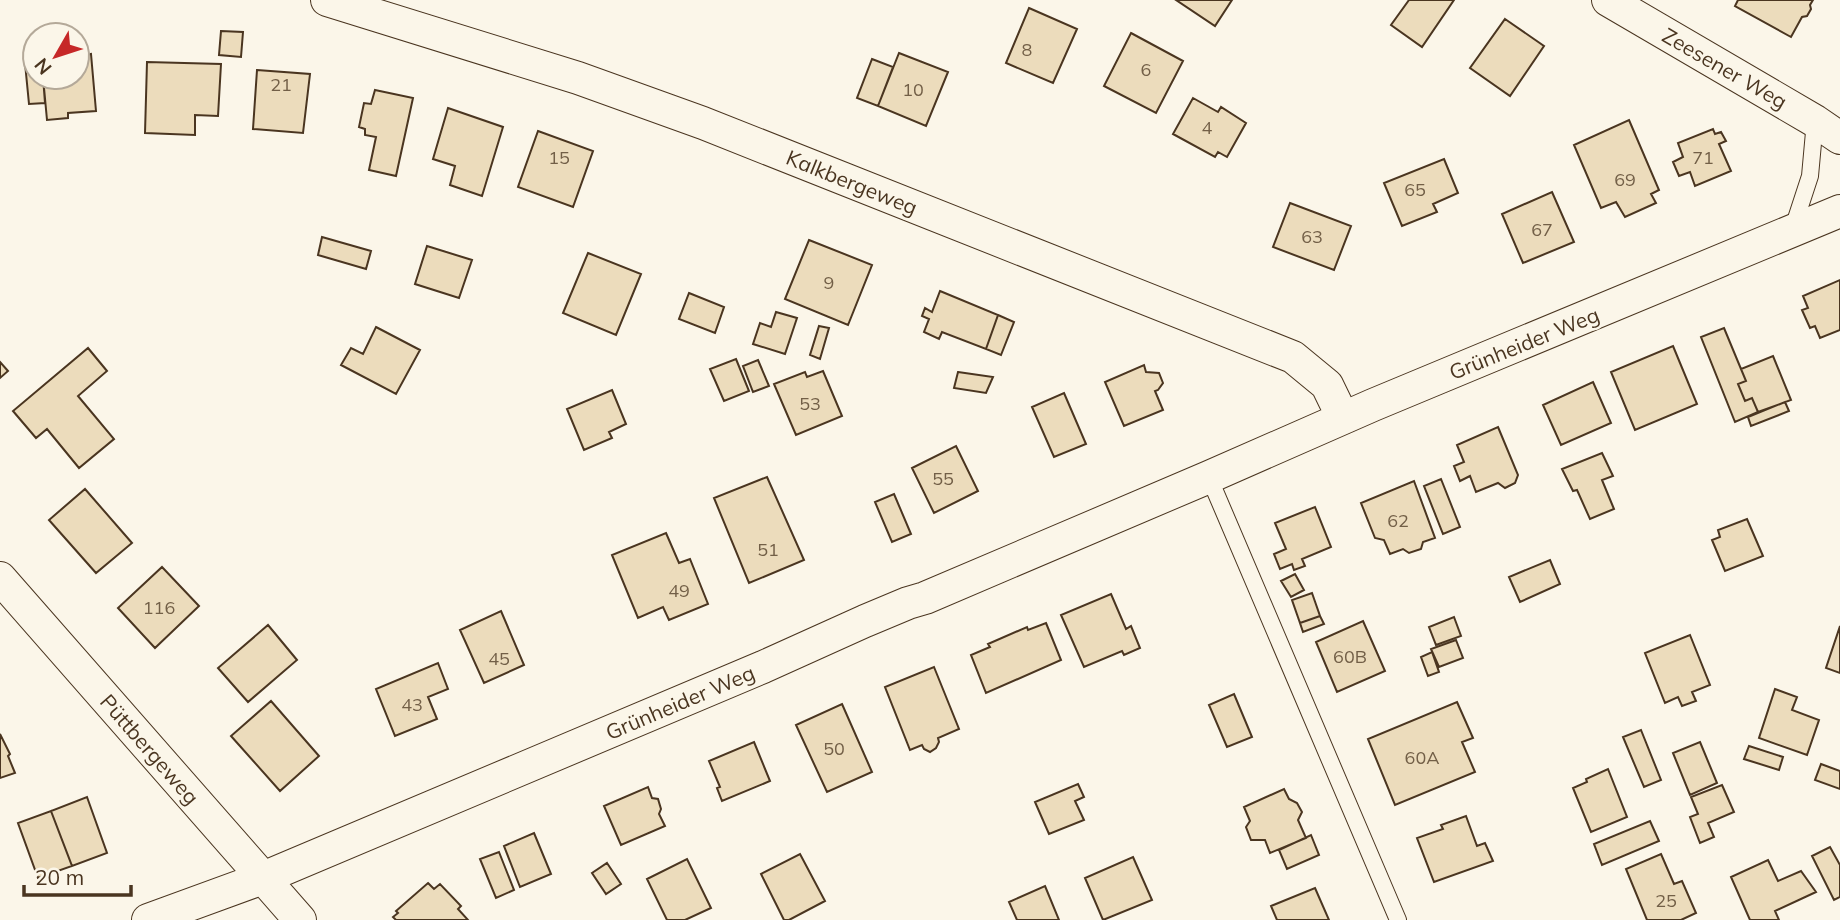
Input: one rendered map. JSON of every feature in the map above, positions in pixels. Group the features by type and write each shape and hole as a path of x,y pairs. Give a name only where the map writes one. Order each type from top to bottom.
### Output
{"street":[{"name":"Kalkbergeweg","path":"327,0 578,78 703,122 1293,357 1327,385 1343,418"},
{"name":"Zeesener Weg","path":"1608,0 1828,130"},
{"name":"Grünheider Weg","path":"148,920 263,878 1343,418 1840,211"},
{"name":"Püttbergeweg","path":"0,578 300,920"}],"lane":[{"path":"1792,232 1828,130"},
{"path":"1209,477 1398,920"}],"building":[{"path":"1176,0 1232,0 1215,26"},
{"path":"1409,0 1454,0 1422,47 1391,25"},
{"path":"1738,0 1813,0 1807,16 1802,17 1791,37 1735,6"},
{"path":"1029,8 1077,29 1053,83 1006,63"},
{"path":"1505,19 1544,46 1510,96 1470,68"},
{"path":"221,31 243,32 241,57 219,55"},
{"path":"1131,33 1183,61 1156,113 1104,86"},
{"path":"899,53 948,72 926,126 878,106"},
{"path":"91,54 96,111 68,113 68,118 47,120 44,91 91,91"},
{"path":"872,59 893,67 878,106 857,98"},
{"path":"147,62 221,64 218,116 195,115 195,135 145,133"},
{"path":"257,70 310,74 303,133 253,129"},
{"path":"375,90 413,98 396,176 369,170 376,137 365,135 365,129 359,127 364,103 371,104"},
{"path":"28,91 44,91 45,103 29,104"},
{"path":"1193,98 1218,112 1221,107 1246,123 1227,157 1218,152 1215,157 1173,134"},
{"path":"448,108 503,127 482,196 450,185 455,166 433,159"},
{"path":"1629,120 1659,190 1651,194 1656,203 1625,217 1616,202 1601,208 1574,145"},
{"path":"1713,129 1715,134 1721,132 1726,141 1719,144 1731,171 1695,186 1690,172 1679,176 1673,162 1683,157 1678,143"},
{"path":"538,131 593,151 573,207 518,187"},
{"path":"1444,159 1458,193 1433,204 1437,212 1402,226 1384,183"},
{"path":"1552,192 1574,242 1523,263 1502,214"},
{"path":"1290,203 1351,226 1334,270 1273,247"},
{"path":"322,237 371,251 366,269 318,255"},
{"path":"809,240 872,265 848,325 785,299"},
{"path":"427,246 472,260 459,298 415,284"},
{"path":"588,253 641,274 616,335 563,313"},
{"path":"1840,280 1840,330 1820,338 1815,326 1810,328 1802,310 1808,308 1803,296"},
{"path":"940,291 998,315 986,349 942,332 939,339 924,332 929,319 922,316 925,308 932,312"},
{"path":"689,293 724,307 715,333 679,319"},
{"path":"776,312 797,318 785,354 753,344 760,323 771,327"},
{"path":"998,315 1014,322 1001,355 986,349"},
{"path":"819,326 829,328 820,359 810,355"},
{"path":"376,327 420,350 396,394 341,365 351,348 363,354"},
{"path":"1724,328 1746,381 1738,384 1745,401 1752,398 1758,412 1735,422 1701,337"},
{"path":"1673,346 1697,404 1635,430 1611,372"},
{"path":"88,348 107,371 78,396 114,439 79,468 47,429 36,438 13,411"},
{"path":"1773,356 1791,400 1758,412 1752,398 1745,401 1738,384 1746,381 1741,369"},
{"path":"736,359 749,391 724,401 710,369"},
{"path":"758,360 769,386 753,392 743,366"},
{"path":"0,362 8,371 0,378"},
{"path":"1144,365 1146,372 1159,373 1163,383 1155,391 1163,410 1124,426 1105,382"},
{"path":"823,371 842,416 796,435 774,384 805,372 807,377"},
{"path":"958,372 993,377 986,393 954,388"},
{"path":"1593,382 1611,423 1561,445 1543,405"},
{"path":"612,390 626,424 609,432 612,438 584,450 567,409"},
{"path":"1064,393 1086,444 1054,457 1032,407"},
{"path":"1785,402 1789,411 1751,426 1748,417"},
{"path":"1498,427 1518,475 1515,483 1505,488 1498,483 1476,492 1470,476 1460,481 1454,466 1464,462 1457,445"},
{"path":"956,446 978,491 934,513 912,468"},
{"path":"1602,453 1613,476 1602,480 1614,509 1590,519 1577,490 1573,491 1562,469"},
{"path":"767,477 804,560 749,583 714,498"},
{"path":"1441,479 1460,527 1443,534 1424,486"},
{"path":"1414,481 1435,538 1423,542 1421,549 1409,553 1403,549 1390,554 1384,540 1375,538 1361,503"},
{"path":"85,489 132,543 96,573 49,520"},
{"path":"894,494 911,534 892,542 875,502"},
{"path":"1315,507 1331,547 1302,559 1305,566 1294,570 1292,564 1280,569 1274,554 1286,549 1275,523"},
{"path":"1747,519 1763,556 1725,571 1712,540 1720,537 1718,530"},
{"path":"666,533 679,563 690,559 708,604 669,620 663,607 638,618 612,555"},
{"path":"1550,560 1560,584 1520,602 1509,577"},
{"path":"162,567 199,606 155,648 118,608"},
{"path":"1295,574 1304,590 1291,597 1281,581"},
{"path":"1312,593 1320,616 1300,623 1292,600"},
{"path":"1111,594 1126,629 1131,626 1140,648 1124,655 1122,651 1084,667 1061,615"},
{"path":"501,611 524,665 484,683 460,630"},
{"path":"1320,616 1324,624 1303,632 1300,623"},
{"path":"1454,617 1461,636 1436,645 1429,627"},
{"path":"1363,621 1385,671 1337,692 1316,642"},
{"path":"1046,623 1061,660 986,693 971,655 990,647 988,644 1027,627 1028,630"},
{"path":"268,625 297,660 248,702 218,668"},
{"path":"1840,626 1840,673 1826,668"},
{"path":"1690,635 1710,685 1692,692 1696,701 1682,706 1678,697 1665,703 1645,653"},
{"path":"1456,640 1463,658 1439,667 1431,649"},
{"path":"1432,652 1439,672 1428,676 1421,657"},
{"path":"438,663 448,689 428,697 437,719 395,736 376,689"},
{"path":"934,667 959,729 938,738 936,748 930,752 922,745 910,750 885,687"},
{"path":"1775,689 1797,697 1792,710 1819,720 1807,755 1759,738"},
{"path":"1234,694 1252,737 1227,747 1209,705"},
{"path":"271,701 319,756 280,791 231,736"},
{"path":"1457,702 1473,738 1462,742 1475,772 1395,805 1368,739"},
{"path":"842,704 872,772 827,792 796,725"},
{"path":"1641,730 1661,780 1644,787 1623,737"},
{"path":"0,734 10,754 8,756 15,773 0,778"},
{"path":"754,742 770,781 722,801 717,788 720,787 709,761"},
{"path":"1700,742 1717,783 1690,795 1673,753"},
{"path":"1749,746 1783,757 1779,770 1744,759"},
{"path":"1821,764 1840,771 1840,789 1815,780"},
{"path":"1608,769 1627,817 1591,832 1573,788"},
{"path":"1078,784 1084,797 1075,801 1084,820 1049,834 1035,802"},
{"path":"1722,785 1734,812 1708,823 1714,837 1700,843 1690,817 1698,814 1691,797"},
{"path":"648,787 652,798 658,799 661,809 659,814 665,826 621,845 604,806"},
{"path":"1284,789 1289,799 1297,803 1302,812 1298,820 1306,838 1270,853 1265,840 1251,840 1246,827 1250,821 1244,807"},
{"path":"87,797 107,853 72,866 51,811"},
{"path":"51,811 72,866 38,878 18,823"},
{"path":"1466,816 1477,846 1485,843 1493,861 1434,882 1417,838 1443,829 1441,825"},
{"path":"1650,821 1659,841 1602,865 1594,844"},
{"path":"534,833 551,874 520,887 504,846"},
{"path":"1311,835 1319,855 1287,869 1279,850"},
{"path":"1830,847 1840,865 1840,897 1834,900 1812,856"},
{"path":"499,852 514,890 496,898 480,859"},
{"path":"800,854 825,901 789,920 784,920 761,874"},
{"path":"1661,854 1674,884 1682,881 1696,913 1681,920 1647,920 1626,869"},
{"path":"1133,857 1152,900 1103,920 1085,878"},
{"path":"687,859 711,908 685,920 667,920 647,879"},
{"path":"1768,860 1778,881 1801,871 1816,892 1775,911 1779,920 1750,920 1731,877"},
{"path":"607,863 621,884 606,894 592,873"},
{"path":"428,883 434,889 440,884 461,906 458,909 468,920 396,920 393,917 398,913 396,911"},
{"path":"1045,886 1059,920 1017,920 1009,902"},
{"path":"1315,888 1329,920 1277,920 1271,906"}]}
